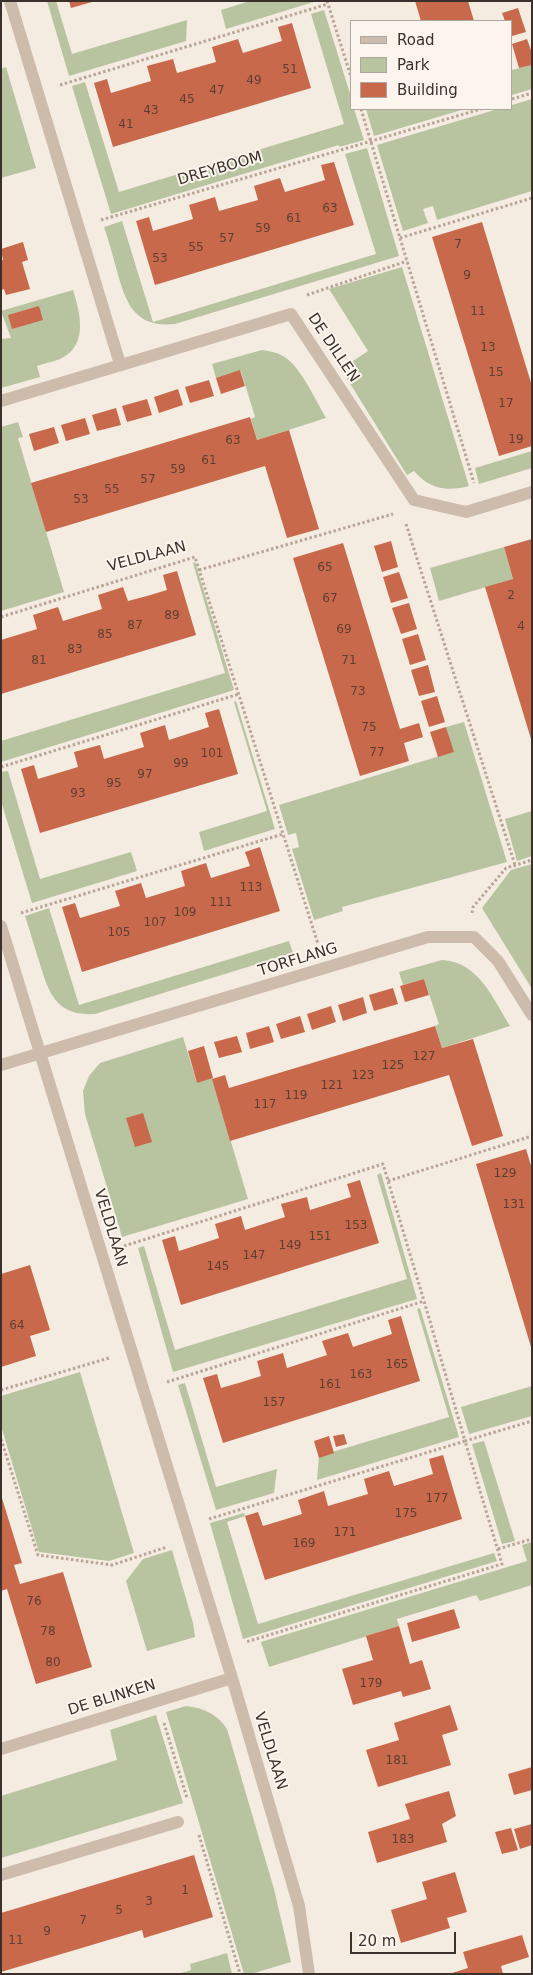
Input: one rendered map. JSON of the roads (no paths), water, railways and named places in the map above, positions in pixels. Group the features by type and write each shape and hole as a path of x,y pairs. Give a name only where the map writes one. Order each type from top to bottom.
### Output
{"street":[{"path":"10,1 120,364"},
{"name":"DE DILLEN","path":"1,401 291,314 414,500 466,512 532,492"},
{"name":"VELDLAAN","path":"1,926 232,1678 299,1906 309,1974"},
{"name":"TORFLANG","path":"1,1065 428,937 474,937 498,961 532,1015"},
{"name":"DE BLINKEN","path":"1,1748 232,1678"},
{"path":"1,1875 178,1822"}]}
